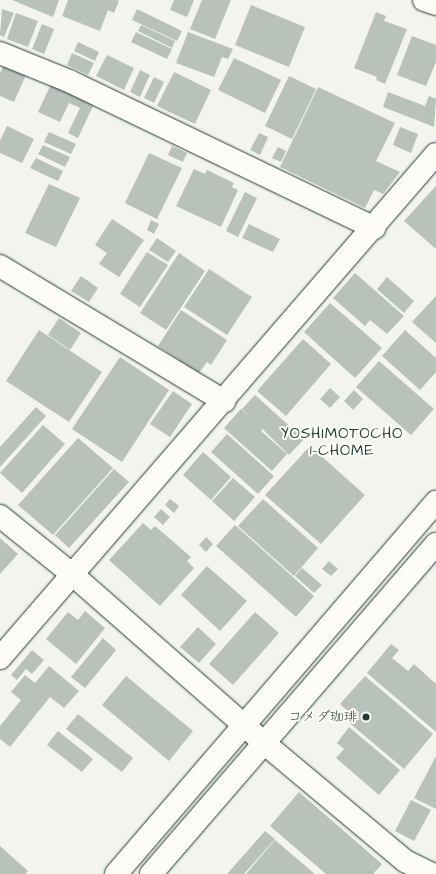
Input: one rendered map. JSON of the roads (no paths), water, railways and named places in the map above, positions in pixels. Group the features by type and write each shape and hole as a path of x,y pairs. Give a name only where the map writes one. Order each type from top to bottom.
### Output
{"street":[{"path":"424,0 436,4"},
{"path":"0,53 69,81 374,228"},
{"path":"0,658 374,228 436,154"},
{"path":"0,266 224,401"},
{"path":"116,874 436,502"},
{"path":"0,516 73,575 264,743 406,861 432,874"},
{"path":"151,874 436,544"}],"place":[{"name":"コメダ珈琲","path":"366,717"}],"district":[{"name":"YOSHIMOTOCHO 1-CHOME","path":"342,442"}]}
